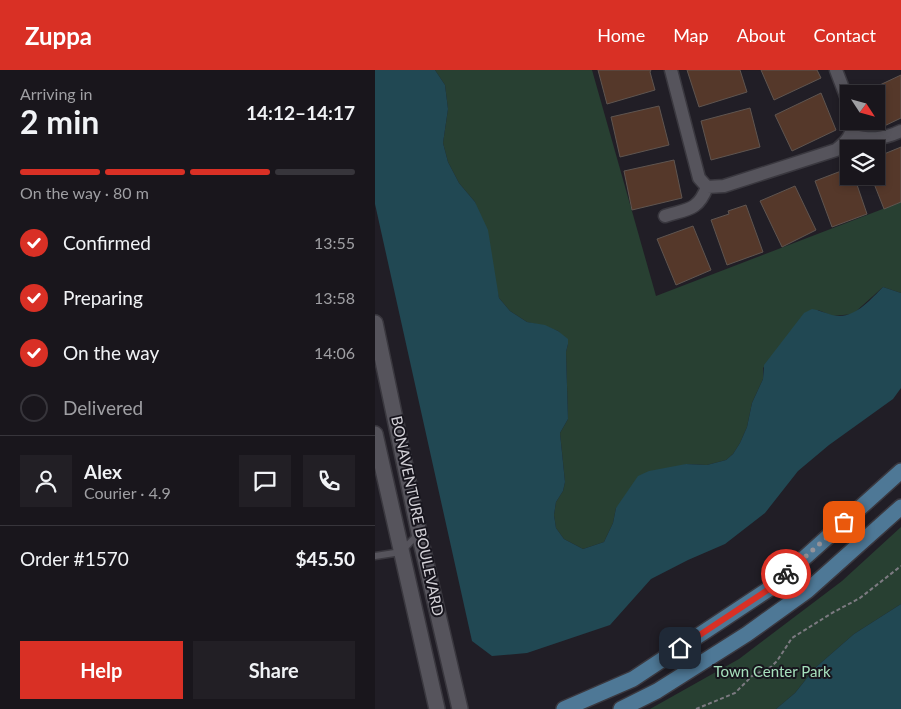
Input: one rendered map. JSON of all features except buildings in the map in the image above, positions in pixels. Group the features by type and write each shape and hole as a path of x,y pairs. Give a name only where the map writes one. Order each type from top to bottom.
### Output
{"main road":[{"name":"BONAVENTURE BOULEVARD","path":"375,323 419,533 460,709"},
{"name":"BONAVENTURE BOULEVARD","path":"375,434 437,709"},
{"path":"564,709 633,679 772,587 901,471"},
{"path":"621,709 657,691 747,634 807,591 901,507"}],"street":[{"path":"671,70 699,178 707,187"},
{"path":"836,70 842,85"},
{"path":"707,187 724,186 836,150 847,140 853,130"},
{"path":"850,135 869,140 891,136 901,131"},
{"path":"665,216 692,208 702,200 707,187"}],"lane":[{"path":"375,556 401,552 419,533"}],"path":[{"path":"696,709 735,693 752,676 771,667 792,638 860,598 901,566"}],"green space":[{"path":"435,70 592,70 656,296 901,202 901,293 883,287 853,314 833,316 818,310 763,368 763,379 752,403 747,427 733,454 726,460 707,465 686,464 616,508 613,523 604,542 583,549 564,539 556,528 554,515 556,502 563,491 565,482 560,433 568,419 566,352 568,344 558,331 527,322 510,311 499,298 475,202 459,183 448,162 443,143 448,109 445,85"},
{"name":"Town Center Park","path":"901,527 901,604 854,634 815,668 795,693 776,709 650,709 739,659 842,581"}],"water":[{"path":"375,70 435,70 445,85 448,109 443,143 448,162 459,183 475,202 488,230 499,298 510,311 527,322 545,325 558,331 568,339 566,352 568,419 560,433 565,482 563,491 556,502 554,515 556,528 564,539 583,549 604,542 613,523 616,508 638,476 649,471 686,464 707,465 726,460 733,454 747,427 752,403 763,379 764,365 804,313 812,309 832,315 847,315 861,308 883,287 901,293 901,388 893,399 829,445 798,471 765,513 725,544 651,579 610,625 527,653 492,656 472,641 375,204"},
{"path":"901,604 901,709 776,709 795,693 815,668 854,634"}],"way so far":[{"path":"786,574 844,522"}],"route":[{"path":"680,648 772,587 786,574"}]}
